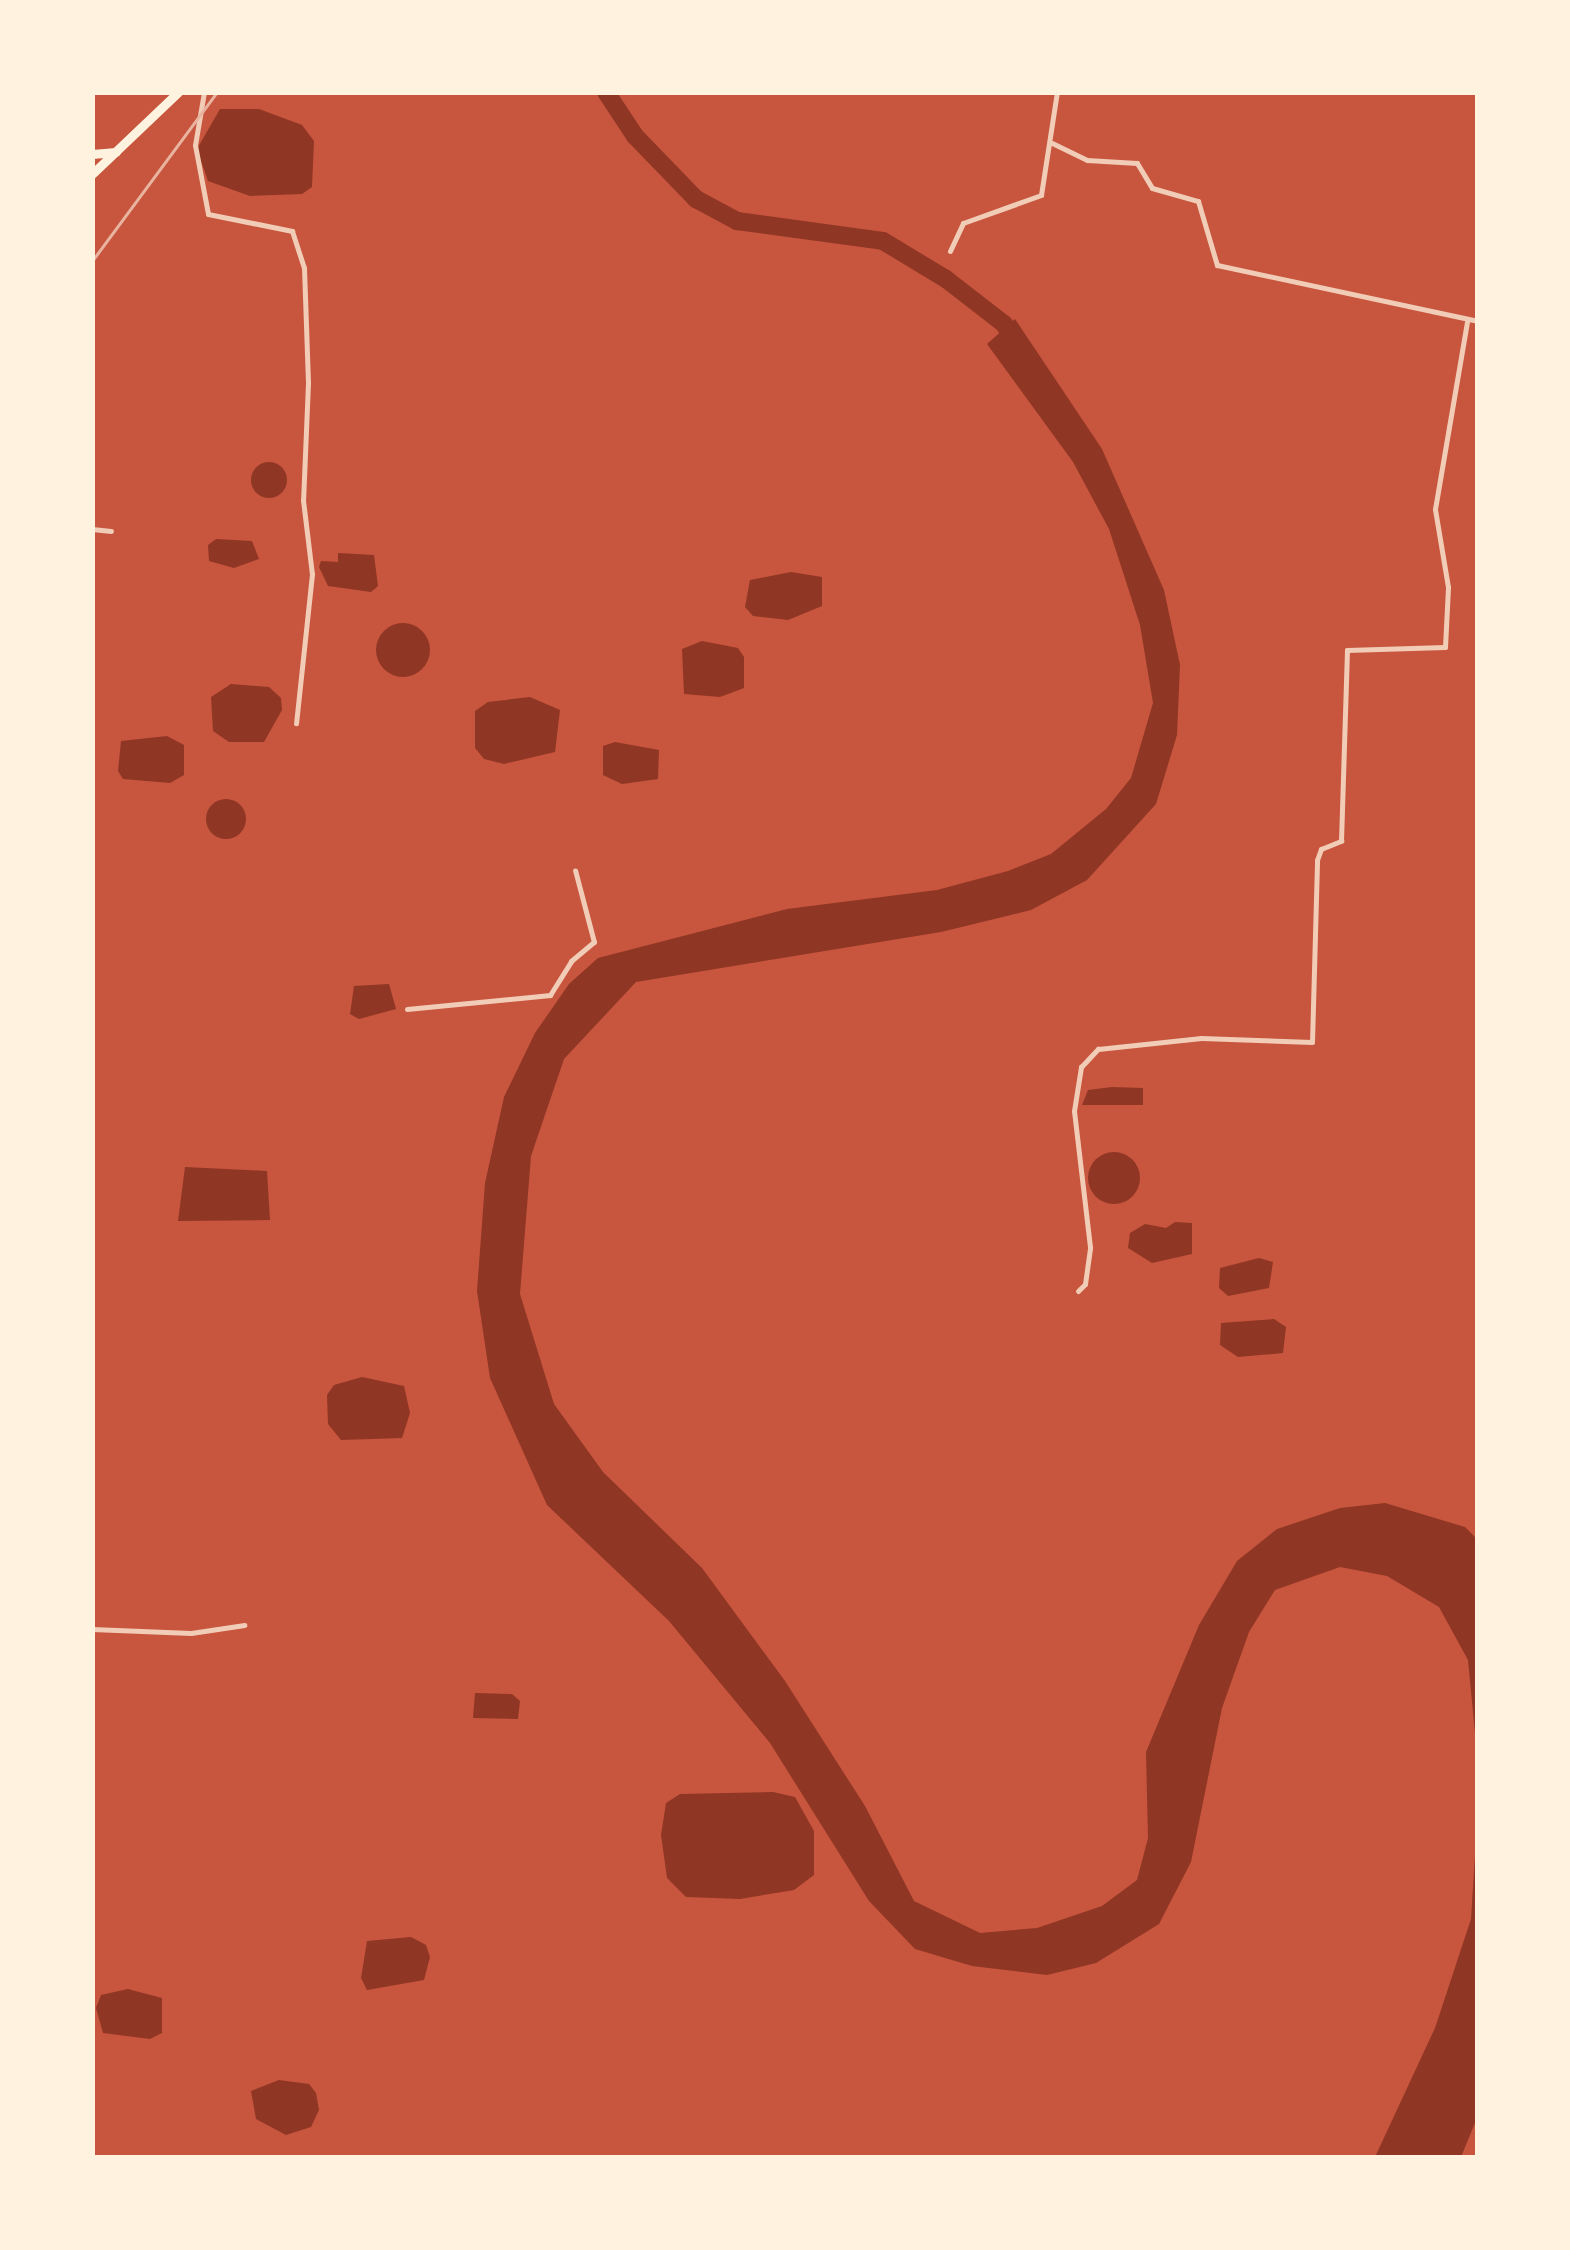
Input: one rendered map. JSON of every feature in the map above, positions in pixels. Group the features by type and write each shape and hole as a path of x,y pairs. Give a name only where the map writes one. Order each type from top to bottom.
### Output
{"main road":[{"path":"92,174 178,92"},
{"path":"92,154 116,152"}],"street":[{"path":"204,92 195,146 208,214 292,231 304,268 308,383 302,500 312,574 296,723"},
{"path":"950,251 963,223 1041,194 1057,92"},
{"path":"1052,143 1088,160 1137,163 1152,188 1198,201 1217,265 1467,322 1478,321"},
{"path":"1078,1291 1085,1284 1090,1247 1074,1111 1080,1066 1098,1049 1181,1040 1312,1042 1317,860 1321,849 1341,842 1347,650 1445,647 1448,587 1435,509 1467,322"},
{"path":"92,529 111,530"},
{"path":"407,1009 550,994 571,961 594,942 587,894 574,880 575,870"},
{"path":"92,1628 192,1632 244,1625"}],"shaded area":[{"path":"220,109 259,109 302,125 314,141 312,187 302,194 250,196 208,181 197,149"},
{"path":"1015,319 1102,449 1164,590 1180,665 1177,735 1156,804 1087,880 1031,910 941,932 636,982 564,1059 531,1156 520,1294 554,1404 603,1472 702,1568 785,1681 865,1806 914,1901 980,1933 1037,1928 1102,1906 1137,1880 1148,1838 1146,1752 1199,1625 1237,1561 1277,1529 1340,1508 1385,1503 1465,1527 1477,1539 1477,1754 1468,1660 1439,1607 1387,1576 1340,1567 1275,1590 1249,1632 1222,1708 1191,1862 1159,1924 1096,1963 1047,1975 972,1966 915,1949 869,1901 770,1743 669,1621 547,1505 490,1378 477,1291 485,1183 504,1097 535,1033 569,984 598,958 787,909 937,890 1008,871 1051,854 1106,809 1131,778 1153,703 1140,625 1109,529 1073,462 987,344"},
{"path":"269,462 282,467 287,480 282,493 269,498 256,493 251,480 256,467"},
{"path":"216,539 252,541 259,559 234,568 209,561 208,545"},
{"path":"338,553 374,555 378,586 371,592 328,586 319,567 321,561 338,562"},
{"path":"791,572 822,577 822,606 788,620 753,616 745,607 750,580"},
{"path":"403,623 422,631 430,650 422,669 403,677 384,669 376,650 384,631"},
{"path":"702,641 738,648 744,657 744,688 720,697 684,694 682,649"},
{"path":"231,684 269,687 281,698 282,710 264,742 229,742 213,731 211,697"},
{"path":"530,697 560,710 555,752 504,764 484,759 475,748 475,711 488,702"},
{"path":"167,736 184,745 184,775 170,783 123,779 118,771 121,741"},
{"path":"615,742 659,750 658,779 622,784 603,775 603,746"},
{"path":"226,799 240,805 246,819 240,833 226,839 212,833 206,819 212,805"},
{"path":"389,984 396,1009 359,1019 350,1014 354,986"},
{"path":"1143,1088 1143,1105 1082,1105 1088,1090"},
{"path":"1114,1152 1132,1160 1140,1178 1132,1196 1114,1204 1096,1196 1088,1178 1096,1160"},
{"path":"185,1167 267,1171 270,1220 178,1221"},
{"path":"1175,1222 1192,1223 1192,1254 1152,1263 1128,1248 1130,1233 1145,1224 1166,1228"},
{"path":"1259,1258 1273,1262 1269,1288 1228,1296 1219,1288 1220,1268"},
{"path":"1274,1319 1286,1327 1283,1353 1238,1357 1220,1345 1221,1323"},
{"path":"362,1377 404,1386 410,1413 402,1438 341,1440 328,1424 327,1395 334,1385"},
{"path":"475,1693 512,1694 520,1701 518,1719 473,1718"},
{"path":"773,1792 795,1797 814,1831 814,1875 794,1890 740,1899 686,1897 667,1878 661,1835 666,1803 680,1794"},
{"path":"1477,1823 1477,2118 1461,2157 1375,2157 1435,2028 1471,1919"},
{"path":"411,1937 426,1945 430,1957 424,1980 367,1990 361,1978 367,1941"},
{"path":"128,1989 162,1998 162,2033 150,2039 103,2033 96,2008 101,1995"},
{"path":"279,2080 309,2084 316,2093 319,2110 311,2127 286,2135 256,2119 251,2091"}],"waterway":[{"path":"606,92 635,136 696,199 737,221 883,241 946,279 1004,324 1020,347"}],"railway":[{"path":"92,261 217,92"}]}
